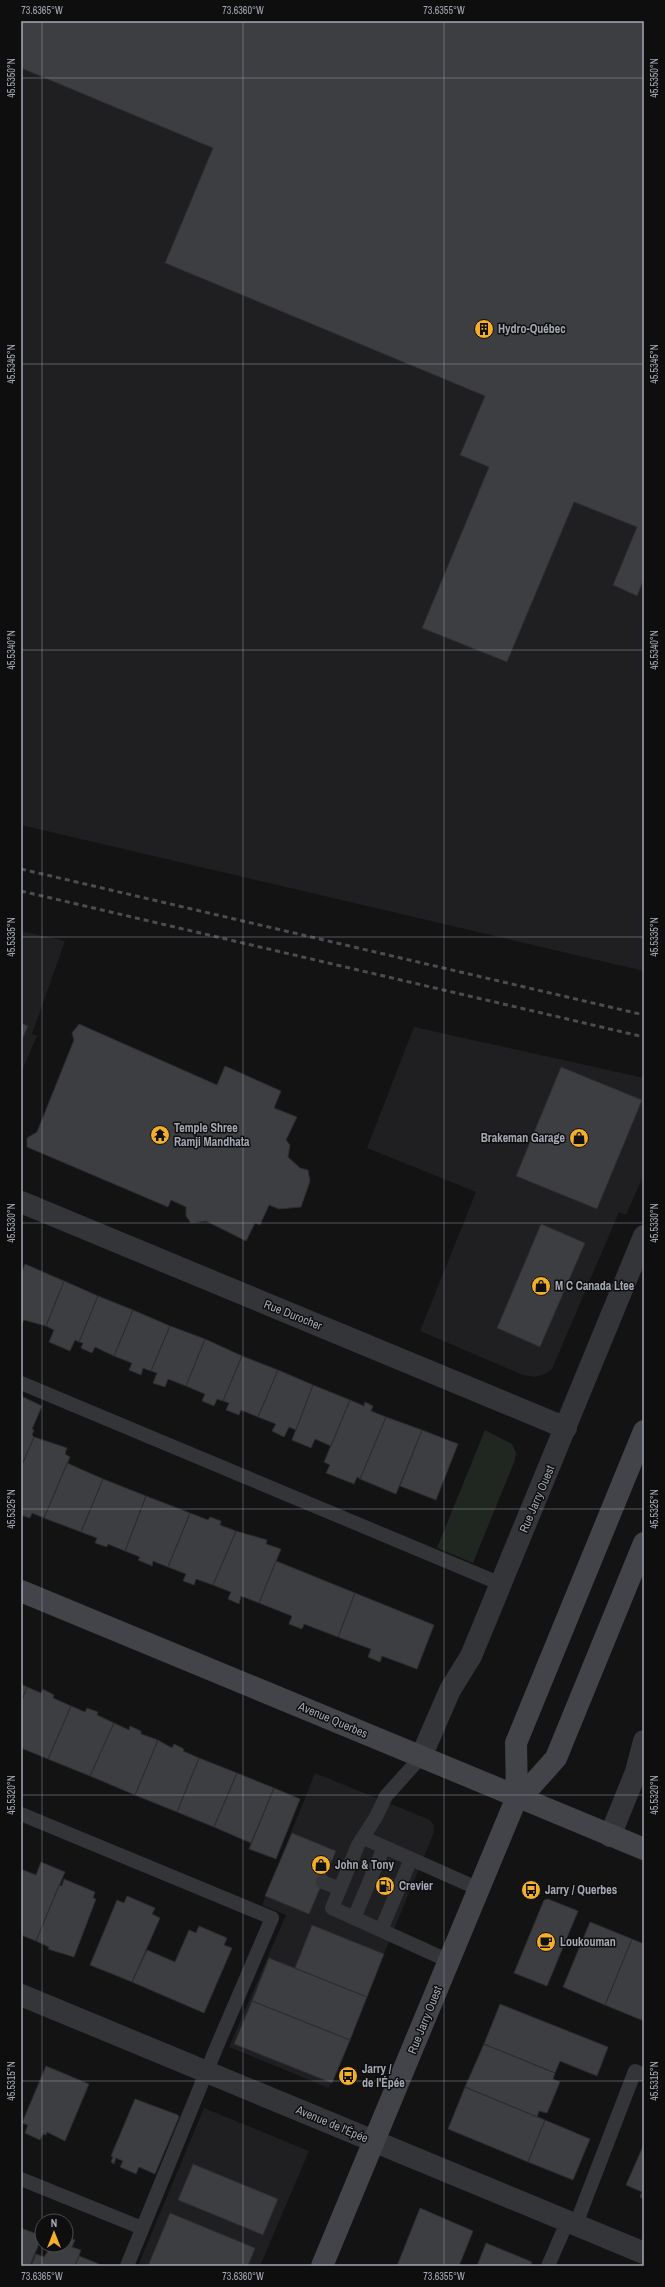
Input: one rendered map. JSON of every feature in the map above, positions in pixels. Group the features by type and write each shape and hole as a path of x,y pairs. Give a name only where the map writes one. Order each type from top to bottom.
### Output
{"main road":[{"name":"Rue Jarry Ouest","path":"322,2266 375,2142 517,1797 516,1743 644,1431"},
{"name":"Rue Jarry Ouest","path":"517,1797 531,1786 556,1758 644,1543"},
{"name":"Avenue Querbes","path":"21,1591 644,1849"}],"street":[{"name":"Rue Durocher","path":"21,1202 566,1428"},
{"name":"Rue Jarry Ouest","path":"421,1757 450,1690 472,1656 644,1236"},
{"path":"610,1836 636,1772 644,1741"},
{"name":"Avenue de l'Épée","path":"21,1995 644,2253"}],"lane":[{"path":"21,1383 501,1584"},
{"path":"421,1757 386,1796 364,1838 358,1845 332,1908 449,1961"},
{"path":"21,1814 272,1918 206,2072 127,2266"},
{"path":"364,1838 479,1889"},
{"path":"354,1918 384,1847"},
{"path":"381,1930 411,1859"},
{"path":"323,1882 340,1889"},
{"path":"548,2266 572,2222 635,2071 644,2075"},
{"path":"21,2178 142,2228"}],"shaded area":[{"path":"21,21 644,21 644,971 21,825"},
{"path":"21,931 65,941 32,1034 37,1036 21,1073"},
{"path":"414,1027 644,1078 644,1174 626,1215 619,1212 552,1369 545,1374 534,1377 523,1375 420,1331 476,1192 367,1148"},
{"path":"485,1430 512,1444 516,1453 515,1460 473,1563 437,1548"},
{"path":"315,1773 430,1820 434,1825 434,1832 329,2088 229,2047 286,1915 262,1905"},
{"path":"204,2108 309,2151 260,2266 138,2266"}],"building":[{"name":"Hydro-Québec","path":"21,21 644,21 644,579 637,596 613,585 637,527 574,502 507,662 422,628 489,467 460,455 485,396 165,263 213,148 21,68"},
{"path":"21,1023 28,1026 21,1042"},
{"name":"Temple Shree Ramji Mandhata","path":"79,1024 217,1085 225,1066 281,1091 274,1108 297,1117 286,1140 290,1145 288,1157 300,1168 308,1170 310,1181 301,1207 279,1209 269,1205 260,1225 255,1223 246,1241 206,1221 191,1223 186,1216 186,1207 171,1200 168,1207 27,1147 27,1138 37,1132 74,1040 72,1033"},
{"name":"Brakeman Garage","path":"561,1067 642,1100 597,1209 516,1176"},
{"name":"M C Canada Ltee","path":"541,1224 585,1243 540,1347 497,1328"},
{"path":"25,1264 64,1281 46,1326 24,1320 21,1325 21,1274"},
{"path":"64,1281 98,1296 79,1342 75,1340 70,1351 49,1342 54,1330 46,1326"},
{"path":"98,1296 133,1310 114,1356 95,1347 92,1353 81,1348 83,1343 79,1342"},
{"path":"133,1310 170,1326 151,1371 143,1368 141,1375 129,1370 132,1363 114,1356"},
{"path":"170,1326 205,1339 186,1386 168,1379 165,1387 153,1383 157,1373 151,1371"},
{"path":"205,1339 242,1356 223,1401 217,1399 214,1406 202,1401 205,1394 186,1386"},
{"path":"242,1356 278,1370 258,1417 241,1410 239,1415 226,1410 229,1403 223,1401"},
{"path":"278,1370 313,1385 296,1430 289,1427 284,1437 272,1431 276,1424 258,1417"},
{"path":"313,1385 350,1400 331,1446 315,1439 311,1448 292,1440"},
{"path":"21,1396 42,1406 32,1429 34,1430 32,1435 34,1437 21,1467"},
{"path":"350,1400 364,1406 365,1402 373,1406 371,1411 386,1417 360,1479 357,1477 354,1484 326,1473 330,1465 324,1462"},
{"path":"386,1417 422,1430 396,1494 360,1479"},
{"path":"422,1430 458,1444 436,1500 400,1486"},
{"path":"34,1437 67,1448 65,1454 70,1457 44,1518 32,1513 30,1518 21,1515 21,1467"},
{"path":"67,1463 103,1479 81,1532 44,1518"},
{"path":"103,1479 146,1496 125,1551 108,1544 107,1547 95,1543 97,1538 81,1532"},
{"path":"146,1496 190,1513 168,1567 153,1561 152,1566 138,1560 140,1557 125,1551"},
{"path":"190,1513 208,1520 210,1517 221,1521 220,1525 236,1531 213,1585 196,1579 194,1585 183,1581 186,1574 168,1567"},
{"path":"236,1531 267,1540 266,1544 281,1549 259,1603 241,1596 239,1604 228,1599 231,1592 213,1585"},
{"path":"276,1561 355,1593 338,1637 304,1624 302,1629 289,1624 292,1616 259,1603"},
{"path":"355,1593 434,1625 417,1669 382,1656 380,1662 368,1657 371,1649 338,1637"},
{"path":"21,1684 27,1687 21,1702"},
{"path":"27,1687 41,1693 43,1689 54,1695 53,1698 71,1706 48,1759 21,1748 21,1702"},
{"path":"71,1706 85,1712 87,1708 98,1712 97,1715 114,1723 90,1776 48,1759"},
{"path":"114,1723 129,1730 130,1726 141,1731 141,1734 158,1740 135,1795 90,1776"},
{"path":"158,1740 172,1748 174,1744 184,1749 183,1751 199,1758 177,1812 135,1795"},
{"path":"199,1758 237,1773 214,1827 177,1812"},
{"path":"237,1773 274,1788 251,1843 214,1827"},
{"path":"274,1788 300,1799 276,1859 249,1849"},
{"path":"292,1833 336,1851 309,1914 265,1896"},
{"path":"41,1862 65,1872 36,1941 21,1935 21,1875 23,1870 36,1875"},
{"path":"64,1879 95,1892 93,1898 96,1899 74,1957 48,1949 49,1947 36,1941 59,1885 62,1886"},
{"path":"127,1896 155,1908 152,1914 160,1918 132,1982 90,1965 117,1900 124,1903"},
{"name":"Loukouman","path":"548,1899 578,1911 547,1986 514,1973 544,1900"},
{"path":"590,1922 632,1939 605,2005 563,1987"},
{"path":"312,1925 384,1954 367,1997 295,1968"},
{"path":"199,1926 227,1938 224,1945 232,1948 204,2013 132,1982 147,1950 175,1962 189,1930 196,1933"},
{"path":"632,1939 644,1944 644,2021 605,2005"},
{"path":"269,1958 367,1997 350,2040 252,2001"},
{"path":"252,2001 350,2040 332,2083 234,2044"},
{"path":"500,2004 608,2047 597,2076 560,2061 555,2073 484,2044"},
{"path":"484,2044 555,2073 553,2079 560,2082 547,2113 539,2111 537,2117 465,2087"},
{"path":"46,2066 89,2084 65,2141 47,2132 46,2135 43,2134 40,2140 25,2133 28,2125 22,2123"},
{"path":"465,2087 545,2120 528,2162 448,2129"},
{"path":"135,2099 178,2115 179,2117 155,2174 139,2167 136,2174 120,2167 123,2161 116,2158 114,2164 111,2162 113,2157 111,2156"},
{"path":"545,2120 590,2139 573,2180 528,2162"},
{"path":"644,2144 644,2199 640,2197 642,2192 626,2185"},
{"path":"193,2164 278,2199 263,2235 178,2200"},
{"path":"420,2208 473,2231 459,2266 397,2266"},
{"path":"170,2213 255,2248 248,2266 148,2266"},
{"path":"21,2228 34,2233 35,2253 30,2266 21,2266"},
{"path":"486,2243 532,2262 530,2266 477,2266"},
{"path":"74,2248 81,2250 75,2266 31,2266 36,2254 44,2257 47,2253 74,2253"},
{"path":"79,2256 104,2266 75,2266"}],"railway":[{"path":"21,869 644,1015"},
{"path":"21,891 644,1037"}],"place":[{"name":"Hydro-Québec","path":"484,329"},
{"name":"Temple Shree Ramji Mandhata","path":"160,1135"},
{"name":"Brakeman Garage","path":"579,1138"},
{"name":"M C Canada Ltee","path":"541,1286"},
{"name":"John & Tony","path":"321,1865"},
{"name":"Crevier","path":"385,1886"},
{"name":"Jarry / Querbes","path":"531,1890"},
{"name":"Loukouman","path":"546,1942"},
{"name":"Jarry / de l'Épée","path":"348,2076"}]}
